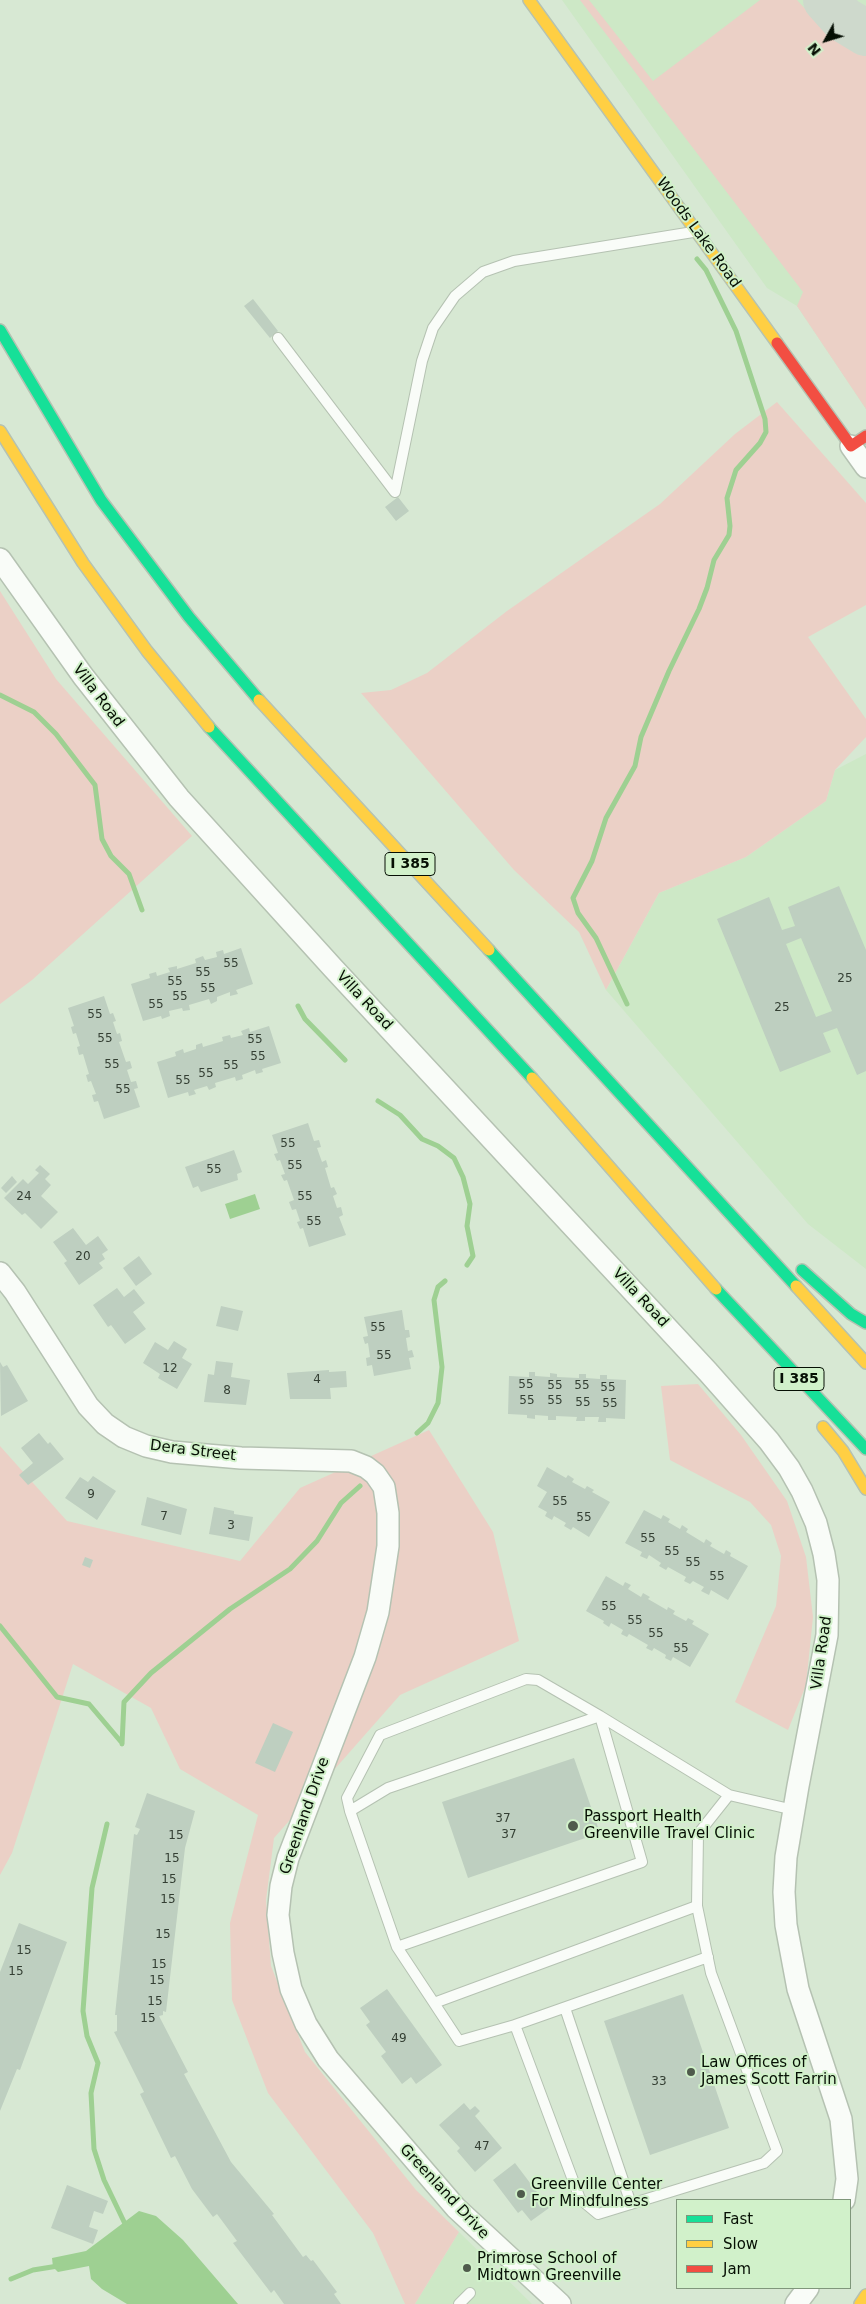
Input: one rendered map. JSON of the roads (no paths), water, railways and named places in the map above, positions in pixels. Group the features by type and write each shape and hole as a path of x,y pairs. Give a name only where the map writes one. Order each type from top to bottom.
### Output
{"main road":[{"name":"Woods Lake Road","path":"529,0 696,231 858,441"},
{"name":"I 385","path":"0,330 74,459 101,500 189,617 242,682 866,1363"},
{"name":"I 385","path":"0,431 83,563 147,651 206,724 513,1056 733,1309 866,1450"},
{"path":"690,1170 778,1249"},
{"path":"793,1262 851,1314 866,1323"},
{"path":"733,1309 790,1385"},
{"path":"813,1415 843,1452 866,1489"},
{"path":"860,2304 866,2295"}],"street":[{"name":"Woods Lake Road","path":"858,441 866,467"},
{"name":"Villa Road","path":"0,558 88,683 186,805 333,968 708,1372 769,1441 789,1468 802,1491 816,1524 824,1554 828,1607 827,1635 794,1810 784,1892 786,1925 798,1990 841,2119 847,2179 844,2199"},
{"name":"Dera Street","path":"0,1273 15,1292 88,1406 105,1424 124,1437 146,1446 172,1452 241,1458 351,1461"},
{"name":"Greenland Drive","path":"351,1461 366,1467 375,1474 384,1487 388,1513 386,1570 378,1612 366,1657 298,1826 283,1876 278,1915 283,1954 292,1989 306,2024 328,2059 384,2127 456,2208 560,2304"},
{"path":"796,2304 807,2289"}],"lane":[{"path":"278,338 396,492 422,361 432,328 455,296 483,272 514,261 696,231"},
{"path":"708,1957 565,2008 459,2042 398,1947 350,1811 347,1798 380,1735 517,1682 526,1679 538,1680 729,1795 794,1810"},
{"path":"350,1811 388,1788 600,1716"},
{"path":"398,1947 642,1862 600,1716"},
{"path":"515,2025 580,2199 598,2214 764,2163 777,2152 712,1973 696,1906 698,1834 729,1795"},
{"path":"434,2003 696,1906"},
{"path":"565,2008 631,2204"},
{"path":"460,2304 470,2293"}],"waterway":[{"path":"627,1004 596,938 578,913 573,898 592,861 606,818 635,766 641,737 669,671 699,609 707,588 714,560 729,535 727,498 736,470 760,443 766,432 765,419 736,331 706,270 697,259"},
{"path":"0,695 34,712 56,734 95,785 102,839 111,856 129,874 142,910"},
{"path":"298,1006 305,1019 345,1060"},
{"path":"378,1101 400,1115 422,1139 438,1146 454,1158 463,1177 470,1204 467,1226 473,1256 467,1265"},
{"path":"417,1433 428,1423 438,1403 442,1367 434,1300 438,1287 445,1281"},
{"path":"122,1744 124,1702 151,1673 230,1609 290,1569 317,1541 341,1503 360,1486"},
{"path":"0,1626 57,1697 89,1704 122,1743"},
{"path":"107,1824 92,1888 83,2011 87,2036 98,2063 91,2093 94,2149 104,2180 127,2228"},
{"path":"11,2279 33,2270 58,2266"}],"place":[{"name":"Passport Health Greenville Travel Clinic","path":"573,1826"},
{"name":"Law Offices of James Scott Farrin","path":"691,2072"},
{"name":"Greenville Center For Mindfulness","path":"521,2194"},
{"name":"Primrose School of Midtown Greenville","path":"467,2268"}]}
